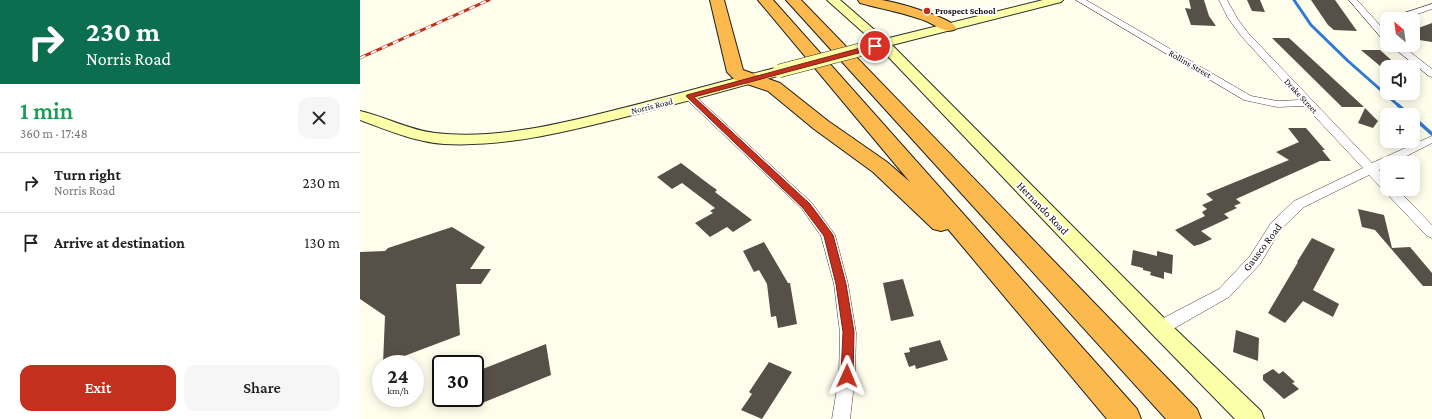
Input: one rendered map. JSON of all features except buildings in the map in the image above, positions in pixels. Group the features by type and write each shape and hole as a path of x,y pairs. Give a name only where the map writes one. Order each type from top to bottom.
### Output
{"highway":[{"path":"717,0 735,72 774,87 821,124 880,167 933,216 997,270"},
{"path":"765,0 1126,419"},
{"path":"793,0 1186,419"},
{"path":"865,0 931,18 949,27"}],"main road":[{"name":"Hernando Road","path":"833,0 883,44 1160,328 1252,419"},
{"name":"Norris Road","path":"360,115 406,132 443,139 501,138 552,131 867,48 1057,0"}],"street":[{"name":"Rollins Street","path":"1080,0 1248,98 1277,104 1307,103"},
{"name":"Drake Street","path":"1223,0 1228,13 1240,28 1307,103 1380,179"},
{"path":"1353,0 1380,32"},
{"path":"1415,12 1432,6"},
{"path":"1371,22 1380,22"},
{"path":"1404,52 1432,74"},
{"path":"689,96 807,206 828,235 841,284 848,332 847,376 841,419"},
{"name":"Gausco Road","path":"1160,328 1224,293 1255,260 1276,226 1299,204 1428,141"},
{"path":"1397,196 1432,234"}],"waterway":[{"path":"1294,0 1311,25 1348,61 1399,106"},
{"path":"1398,105 1402,108"},
{"path":"1420,123 1432,134"}],"railway":[{"path":"360,58 489,0"}],"place":[{"name":"Prospect School","path":"927,11"}],"route":[{"path":"847,376 848,332 841,284 828,235 807,206 689,96 875,46"}]}
